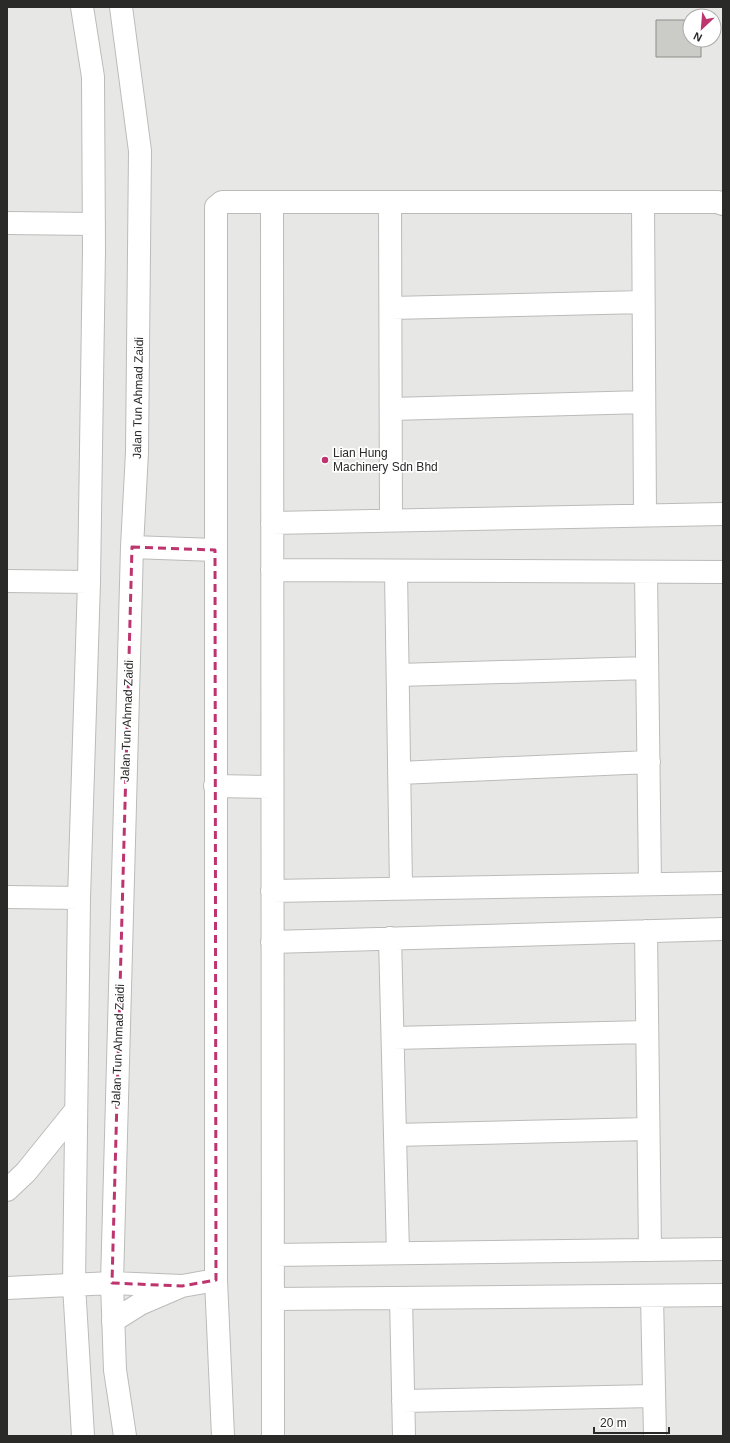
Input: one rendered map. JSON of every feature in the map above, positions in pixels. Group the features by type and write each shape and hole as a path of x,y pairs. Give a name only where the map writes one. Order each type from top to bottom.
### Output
{"street":[{"path":"82,7 93,77 94,224 89,582 79,898 74,1284 83,1436"},
{"name":"Jalan Tun Ahmad Zaidi","path":"122,7 140,151 137,452 132,547 112,1283 115,1370 125,1436"},
{"path":"223,1436 216,1280 216,207 222,202 718,202 723,204"},
{"path":"272,202 273,1436"},
{"path":"390,202 392,520"},
{"path":"643,202 645,515"},
{"path":"7,223 94,224"},
{"path":"391,308 643,302"},
{"path":"391,409 644,402"},
{"path":"272,523 723,514"},
{"path":"132,547 215,550"},
{"path":"272,570 723,572"},
{"path":"396,571 402,888"},
{"path":"646,572 650,884"},
{"path":"7,581 89,582"},
{"path":"398,674 647,668"},
{"path":"399,773 648,762"},
{"path":"215,786 272,787"},
{"path":"272,891 723,882"},
{"path":"7,897 79,898"},
{"path":"272,942 723,929"},
{"path":"646,931 650,1250"},
{"path":"390,938 398,1253"},
{"path":"393,1038 647,1032"},
{"path":"7,1190 26,1172 76,1110"},
{"path":"395,1135 648,1129"},
{"path":"273,1255 723,1249"},
{"path":"7,1288 112,1283 182,1286 216,1280"},
{"path":"113,1321 140,1304 182,1286"},
{"path":"273,1299 723,1295"},
{"path":"652,1296 655,1436"},
{"path":"401,1298 404,1436"},
{"path":"403,1401 654,1396"}],"highlighted area":[{"path":"132,547 215,550 216,1280 182,1286 112,1283"}],"building":[{"path":"656,20 682,20 682,48 701,48 701,57 656,57"}],"place":[{"name":"Lian Hung Machinery Sdn Bhd","path":"325,460"}]}
